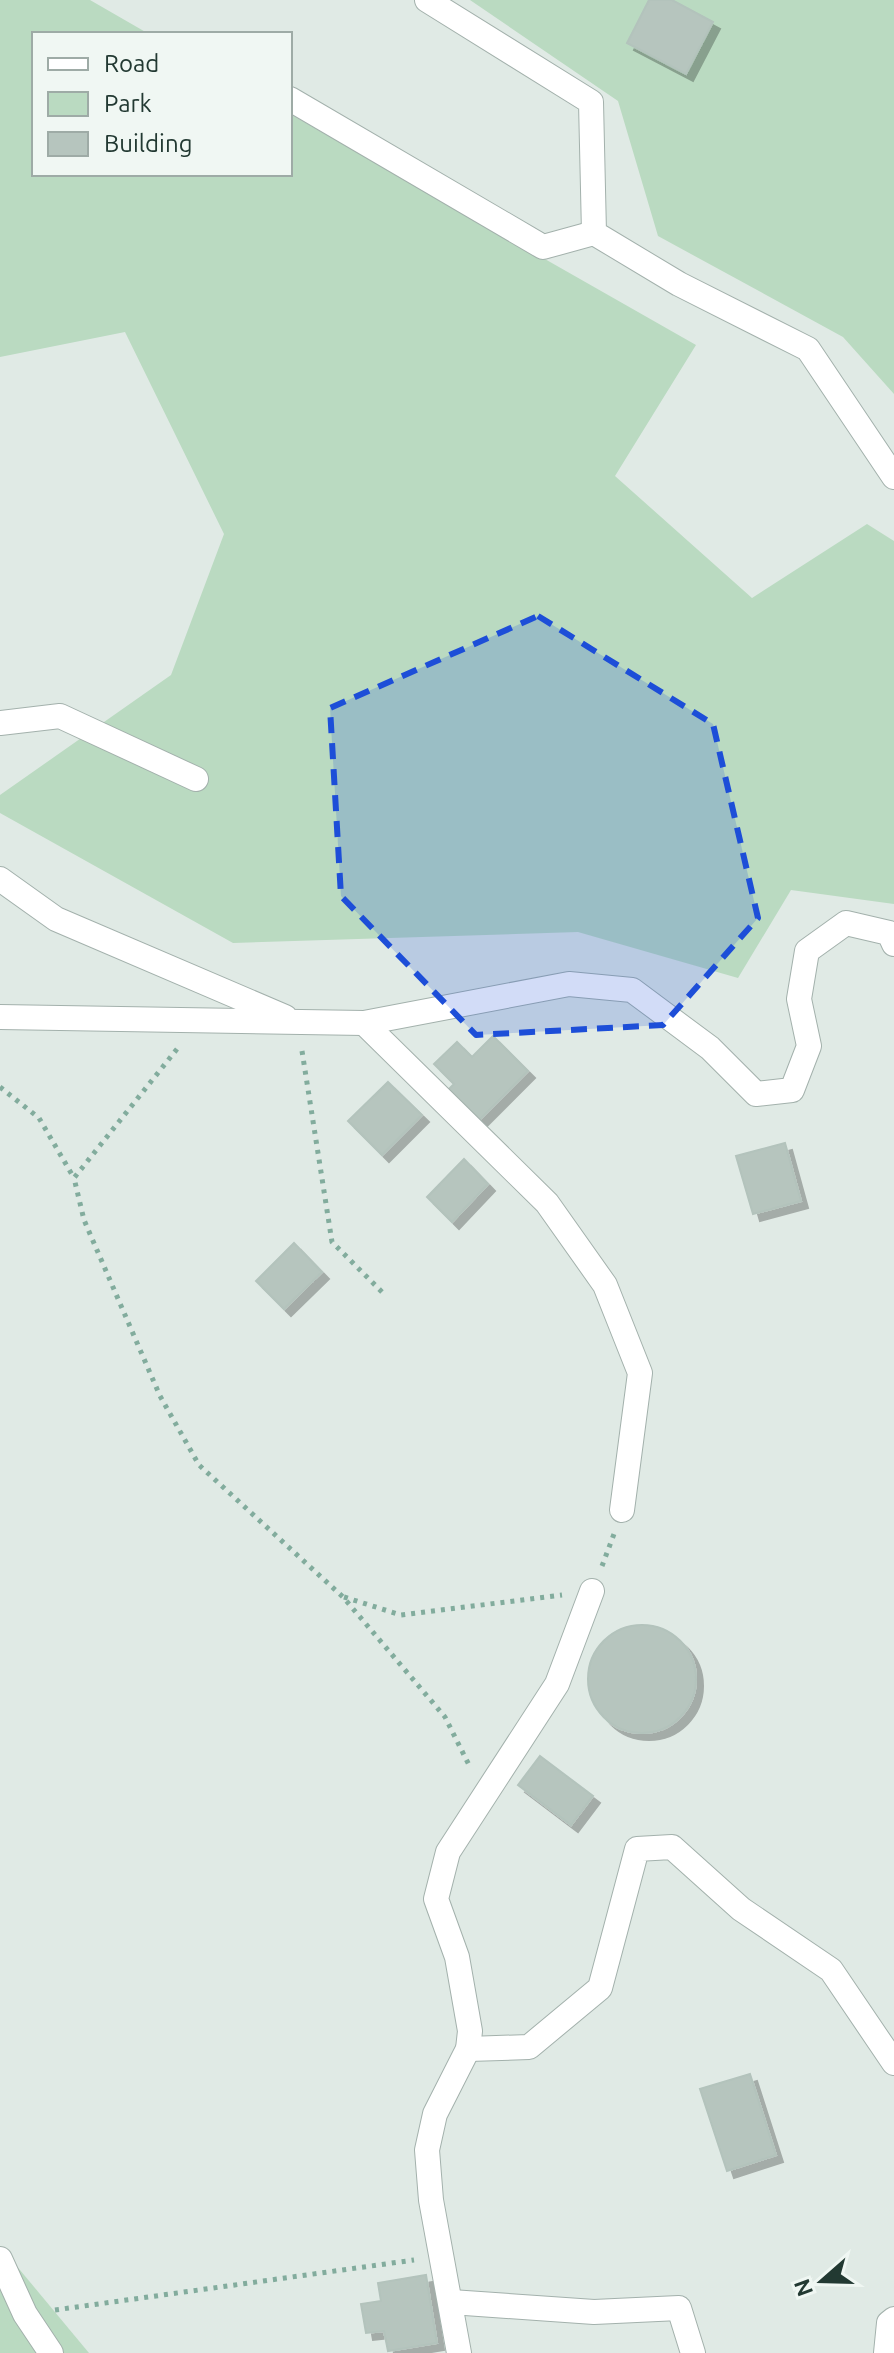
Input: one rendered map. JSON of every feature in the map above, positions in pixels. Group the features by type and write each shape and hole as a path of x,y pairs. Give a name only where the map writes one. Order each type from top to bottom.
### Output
{"street":[{"path":"427,0 591,102 594,233"},
{"path":"292,100 543,247 594,233 679,284 808,349 894,477"},
{"path":"0,723 60,716 196,779"},
{"path":"0,879 56,919 298,1022"},
{"path":"0,1017 364,1023 569,984 632,990 710,1048 756,1094 792,1090 809,1046 799,999 807,951 846,923 889,933 894,944"},
{"path":"364,1023 547,1203 605,1285 640,1373 622,1510"},
{"path":"459,2353 431,2200 427,2150 435,2114 468,2049 470,2031 457,1957 436,1899 448,1852 557,1684 592,1591"},
{"path":"468,2049 529,2047 600,1988 637,1849 672,1847 741,1909 831,1970 894,2063"},
{"path":"0,2259 25,2314 51,2353"},
{"path":"451,2302 594,2312 679,2308 693,2353"},
{"path":"886,2353 889,2323 894,2319"}],"path":[{"path":"74,1178 200,1020"},
{"path":"298,1022 332,1242 386,1296"},
{"path":"0,1087 39,1118 74,1178 84,1220 160,1396 199,1465 343,1597 445,1717 486,1797"},
{"path":"343,1597 401,1615 592,1591 622,1510"},
{"path":"25,2314 442,2256"}],"highlighted area":[{"path":"538,616 713,724 758,918 663,1025 476,1035 341,896 330,708"}],"green space":[{"path":"0,0 90,0 146,32 32,32 32,176 292,176 292,115 696,345 615,476 752,598 867,524 894,541 894,904 791,890 738,978 578,932 233,943 0,813 0,795 171,675 224,534 125,332 0,357"},
{"path":"470,0 894,0 894,394 843,337 658,236 618,101"},
{"path":"0,2246 89,2353 0,2353"}],"building":[{"path":"649,0 672,0 713,22 686,74 627,43"},
{"path":"493,1036 528,1071 477,1122 446,1092 454,1084 434,1064 457,1042 472,1057"},
{"path":"388,1082 422,1115 382,1155 348,1121"},
{"path":"785,1143 801,1201 753,1214 736,1156"},
{"path":"464,1159 488,1184 452,1222 427,1197"},
{"path":"294,1243 322,1272 284,1309 256,1281"},
{"path":"642,1625 663,1629 680,1641 692,1658 696,1679 692,1700 680,1717 663,1729 642,1733 621,1729 604,1717 592,1700 588,1679 592,1658 604,1641 621,1629"},
{"path":"540,1756 593,1796 571,1825 518,1785"},
{"path":"750,2074 776,2155 727,2171 700,2089"},
{"path":"426,2275 437,2343 388,2351 384,2331 366,2333 361,2304 381,2301 378,2283"}]}
